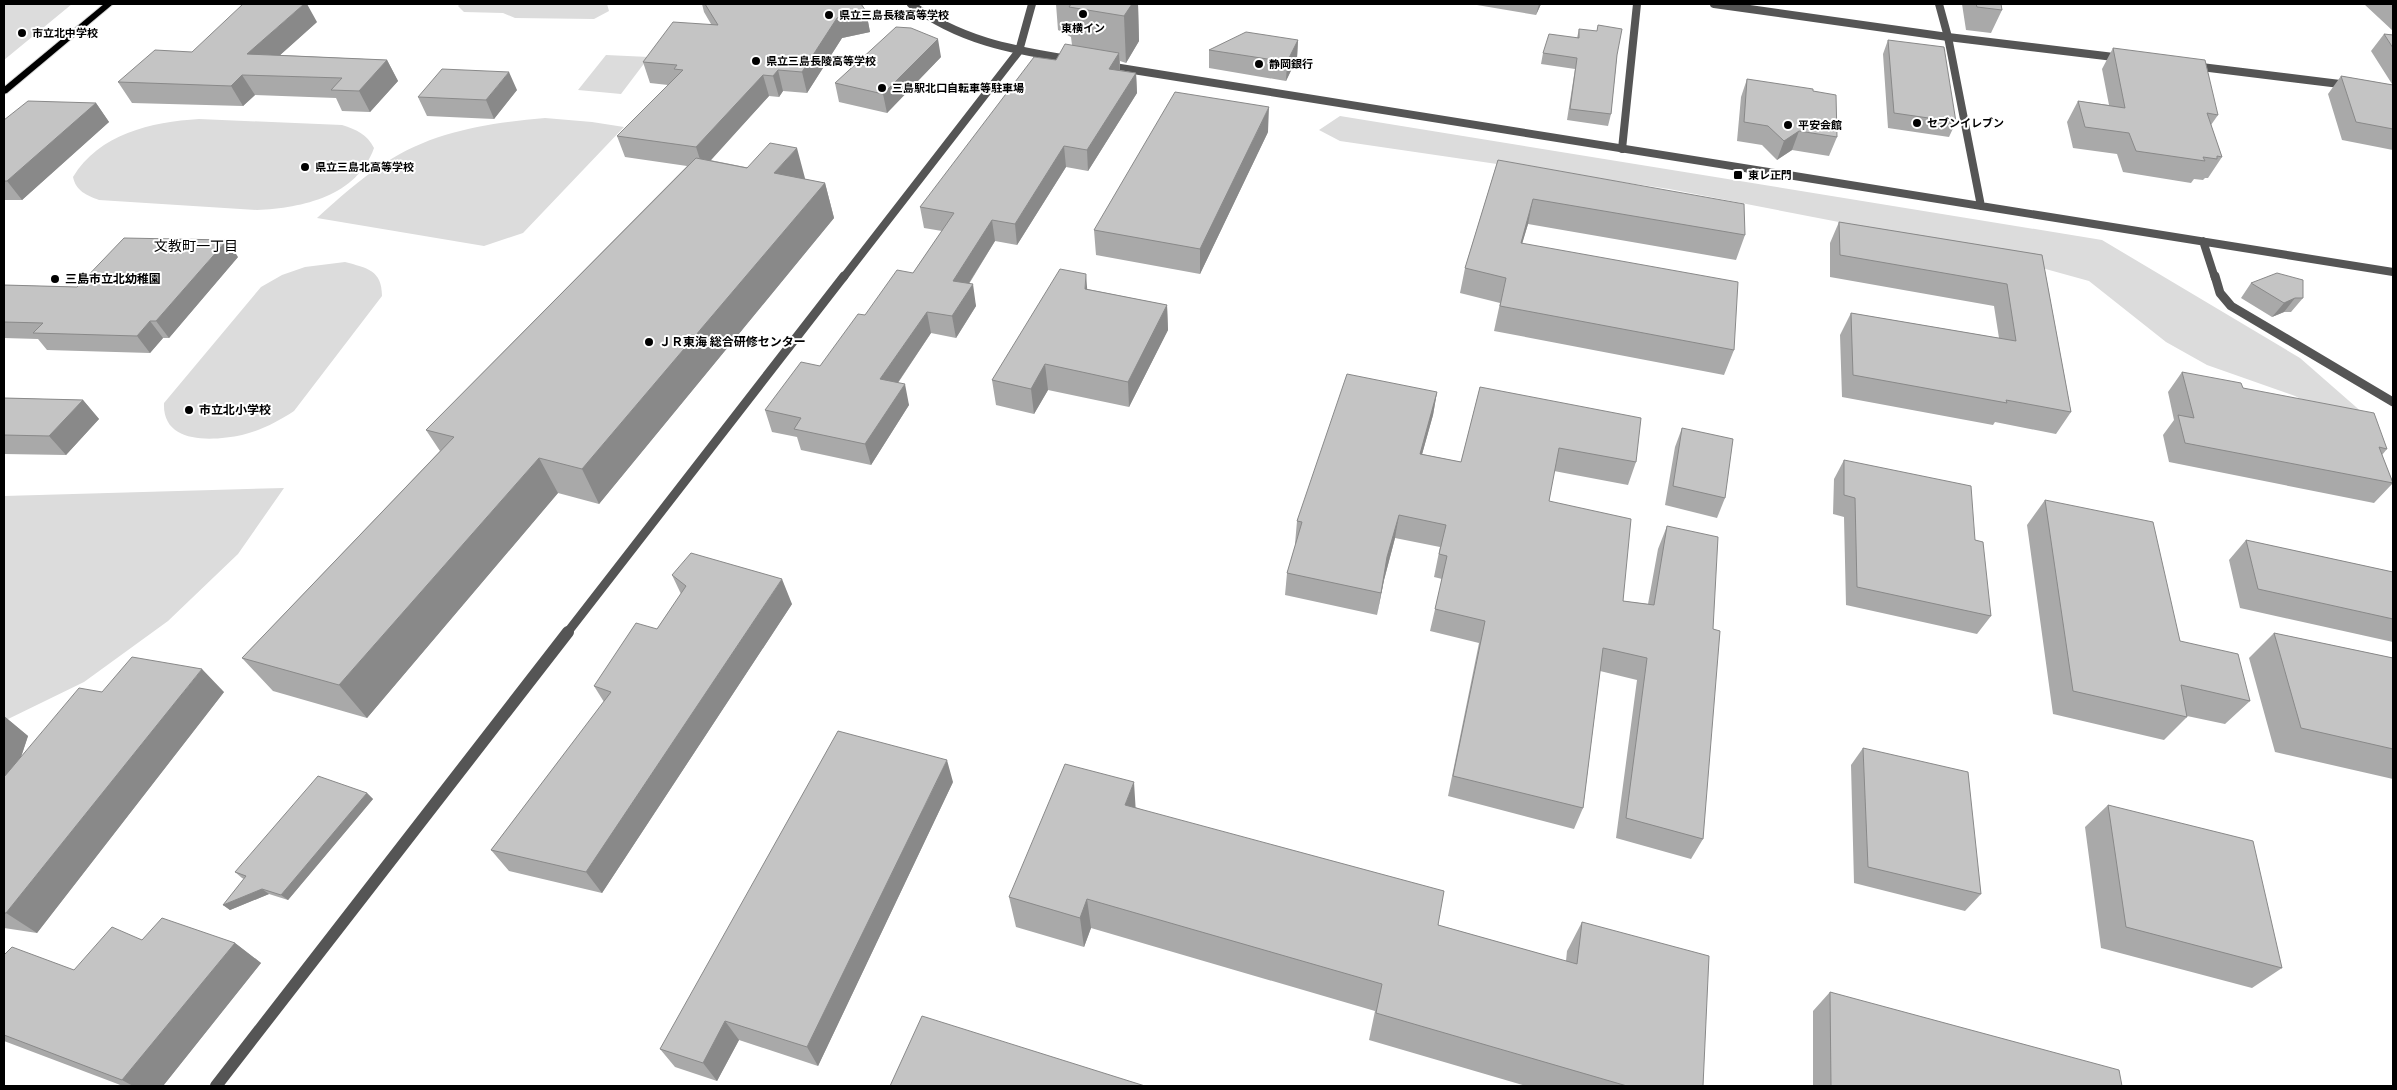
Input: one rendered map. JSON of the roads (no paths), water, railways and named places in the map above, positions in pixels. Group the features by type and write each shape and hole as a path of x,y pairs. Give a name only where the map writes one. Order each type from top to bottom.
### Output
{"main road":[{"path":"4,91 109,4"}],"street":[{"path":"911,4 948,28 979,41 1019,51 1078,61"},
{"path":"216,1086 1019,51 1032,4"},
{"path":"1622,149 1638,4"},
{"path":"1714,4 1948,37 2130,58"},
{"path":"1939,4 1948,37 1981,206"},
{"path":"1097,64 2393,272"},
{"path":"2187,65 2354,86"},
{"path":"2202,241 2220,293 2231,306 2393,402"}],"place":[{"name":"東横イン","path":"1083,14"},
{"name":"県立三島長稜高等学校","path":"829,15"},
{"name":"市立北中学校","path":"22,33"},
{"name":"県立三島長陵高等学校","path":"756,61"},
{"name":"静岡銀行","path":"1259,64"},
{"name":"三島駅北口自転車等駐車場","path":"882,88"},
{"name":"セブンイレブン","path":"1917,123"},
{"name":"平安会館","path":"1788,125"},
{"name":"県立三島北高等学校","path":"305,167"},
{"name":"東レ正門","path":"1738,175"},
{"name":"三島市立北幼稚園","path":"55,279"},
{"name":"ＪＲ東海 総合研修センター","path":"649,342"},
{"name":"市立北小学校","path":"189,410"}],"district":[{"name":"文教町一丁目","path":"196,246"}]}
